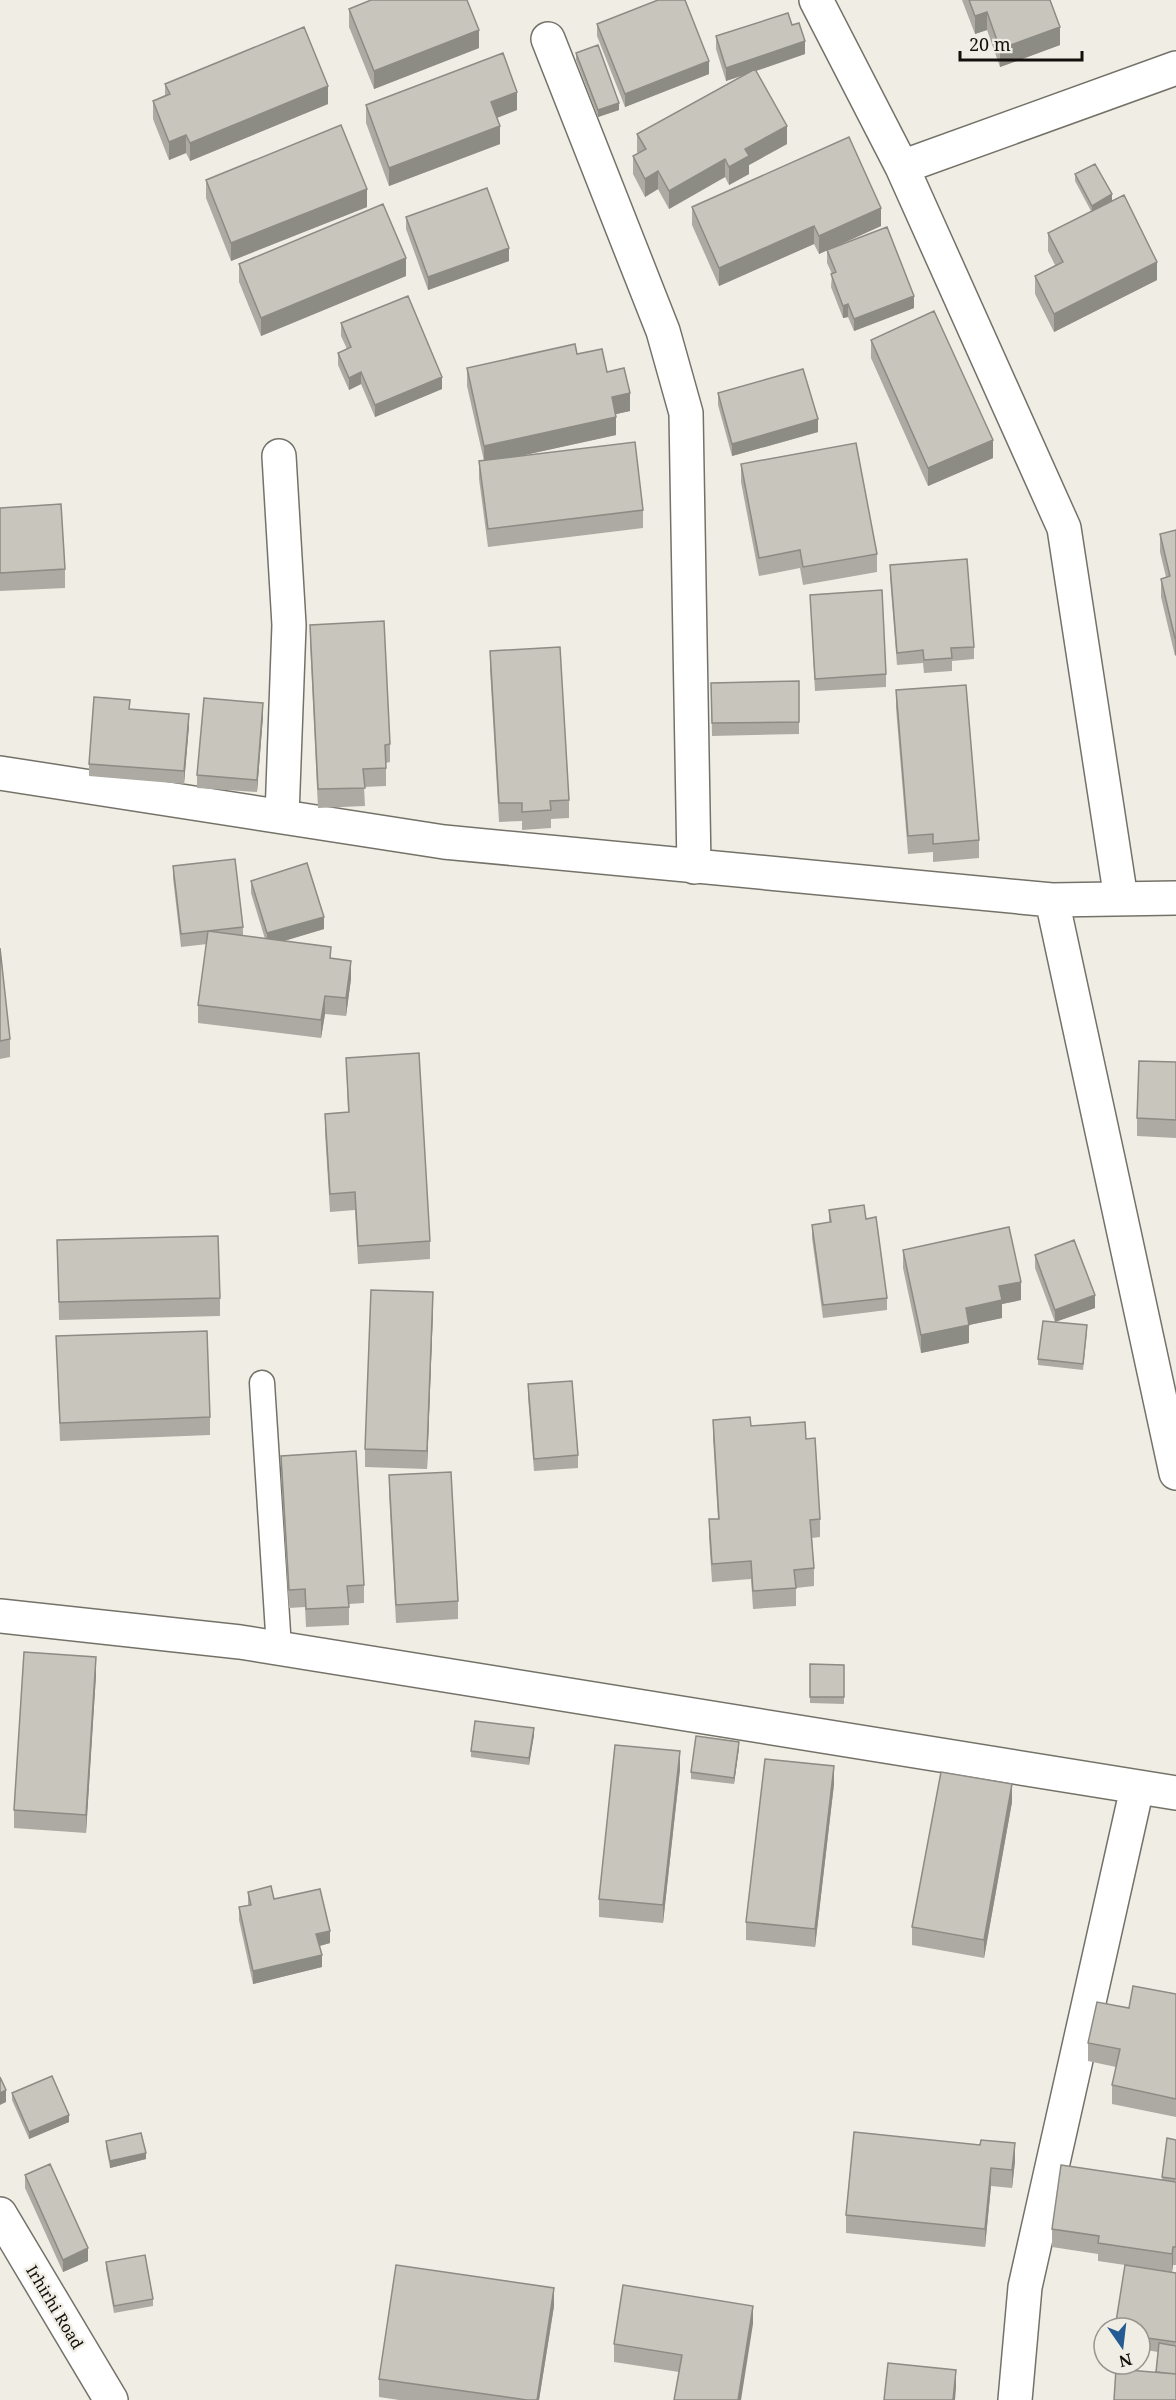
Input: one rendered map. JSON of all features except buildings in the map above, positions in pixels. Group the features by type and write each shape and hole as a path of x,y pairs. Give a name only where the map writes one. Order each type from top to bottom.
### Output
{"street":[{"path":"816,0 902,167 1064,528 1121,898"},
{"path":"548,39 663,331 686,413 693,867"},
{"path":"902,167 1176,68"},
{"path":"279,456 289,625 282,816"},
{"path":"0,773 444,842 1052,900 1176,898"},
{"path":"1052,900 1176,1473"},
{"path":"0,1616 240,1642 1176,1793"},
{"path":"1015,2400 1025,2287 1137,1788"},
{"name":"Irhirhi Road","path":"0,2214 111,2400"}],"lane":[{"path":"262,1383 279,1648"}]}
